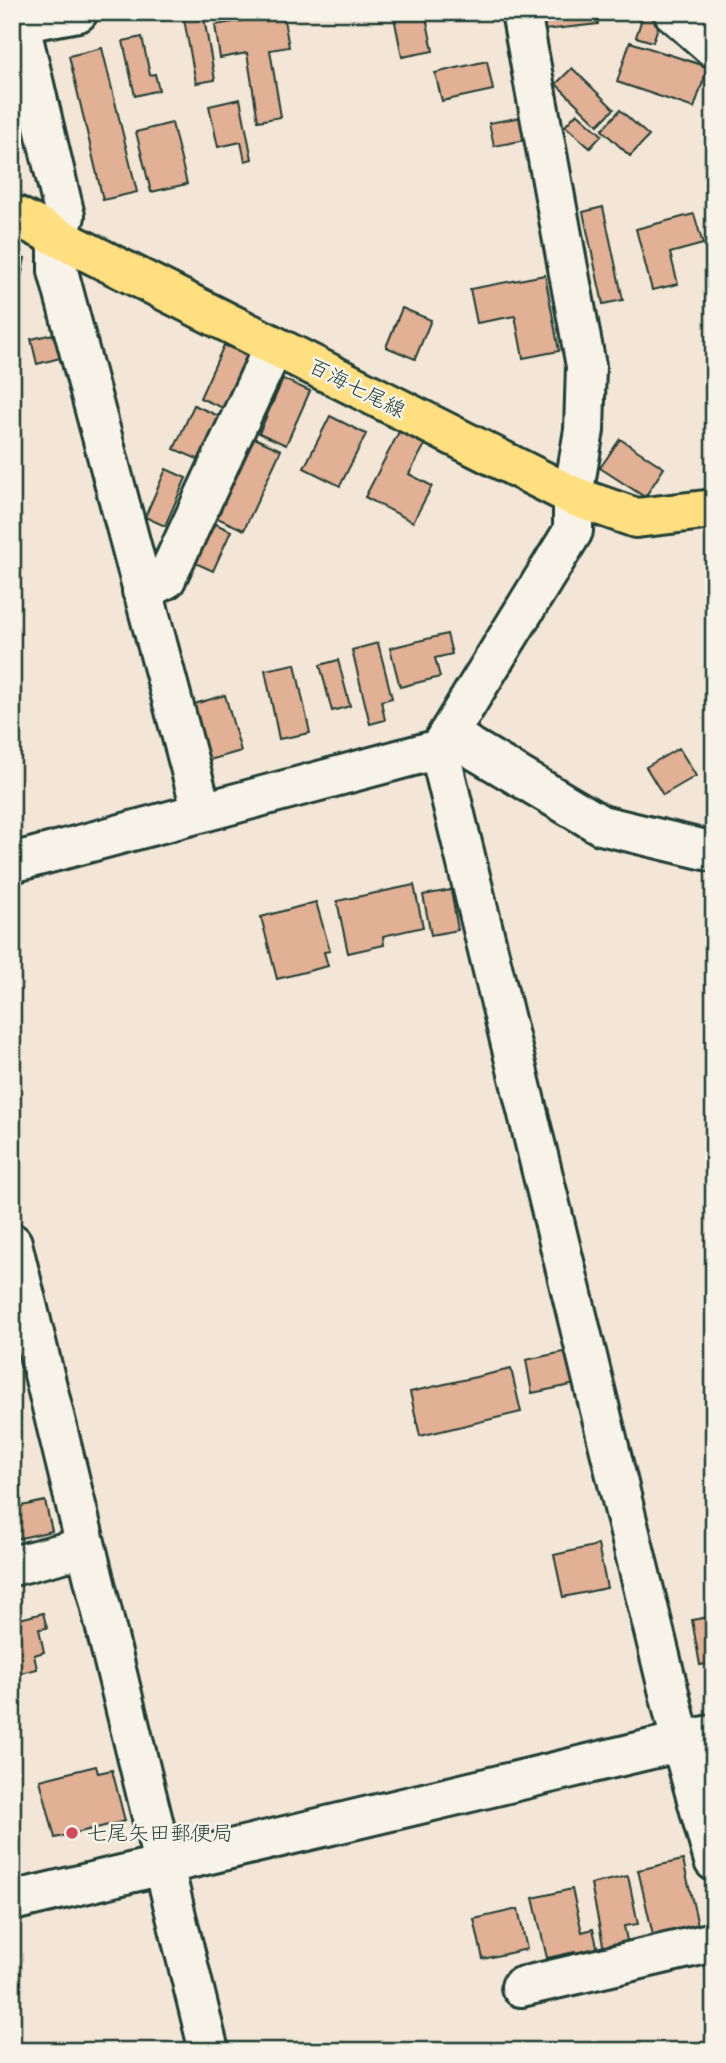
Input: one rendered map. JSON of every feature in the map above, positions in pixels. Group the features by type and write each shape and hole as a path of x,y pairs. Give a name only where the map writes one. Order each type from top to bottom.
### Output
{"main road":[{"name":"百海七尾線","path":"12,214 573,496 636,518 714,509"}],"street":[{"path":"78,12 16,20 65,216 58,237 58,271 202,812"},
{"path":"12,863 202,812 444,741 573,531 573,496 584,430 586,366 521,12"},
{"path":"673,12 714,48"},
{"path":"142,591 166,579 274,346"},
{"path":"444,741 601,825 714,852"},
{"path":"444,741 697,1738 714,1861"},
{"path":"12,1243 209,2051"},
{"path":"12,1566 86,1547"},
{"path":"12,1901 697,1738"},
{"path":"521,1987 714,1942"}],"building":[{"path":"203,12 215,80 196,83 183,14"},
{"path":"393,12 425,12 433,51 402,57"},
{"path":"544,12 597,12 598,24 545,30"},
{"path":"644,12 663,12 653,42 636,37"},
{"path":"283,14 289,47 270,50 281,117 258,121 247,53 220,58 215,25"},
{"path":"142,37 150,75 155,74 159,90 135,96 123,41"},
{"path":"630,42 708,67 694,108 617,82"},
{"path":"102,48 137,192 103,200 69,56"},
{"path":"487,61 493,90 442,101 435,73"},
{"path":"572,68 614,109 598,125 556,84"},
{"path":"240,99 252,159 245,161 241,142 218,147 209,106"},
{"path":"620,110 649,136 630,156 602,130"},
{"path":"577,113 602,135 590,148 565,126"},
{"path":"522,117 526,140 494,146 489,123"},
{"path":"172,123 187,184 151,192 136,132"},
{"path":"603,207 623,300 603,304 583,212"},
{"path":"694,214 703,244 670,253 678,284 652,290 636,229"},
{"path":"12,255 25,258 16,303 12,302"},
{"path":"545,275 559,351 523,358 515,316 477,323 470,289"},
{"path":"402,308 431,320 415,359 386,347"},
{"path":"58,333 64,357 37,364 31,339"},
{"path":"224,345 247,355 223,408 200,398"},
{"path":"283,379 310,391 286,445 259,433"},
{"path":"194,405 221,417 202,461 174,449"},
{"path":"330,416 366,434 340,486 304,468"},
{"path":"402,426 428,439 409,474 432,486 413,522 365,497"},
{"path":"252,437 281,450 244,530 215,517"},
{"path":"620,439 664,468 645,497 600,468"},
{"path":"166,469 186,478 165,526 145,517"},
{"path":"209,521 231,531 213,571 191,561"},
{"path":"447,634 452,654 435,658 440,677 400,687 390,648"},
{"path":"378,643 392,698 381,701 385,720 370,724 352,650"},
{"path":"338,660 350,706 332,711 320,665"},
{"path":"295,664 310,733 279,739 265,670"},
{"path":"225,695 241,751 206,761 191,705"},
{"path":"679,748 696,776 663,795 646,767"},
{"path":"414,885 423,927 383,936 384,945 348,953 337,901"},
{"path":"451,890 458,930 431,935 423,895"},
{"path":"316,902 330,951 324,952 328,966 277,979 261,917"},
{"path":"568,1351 576,1384 532,1393 526,1360"},
{"path":"511,1369 521,1412 420,1436 410,1392"},
{"path":"45,1501 52,1531 12,1540 12,1508"},
{"path":"598,1545 607,1588 563,1597 554,1555"},
{"path":"43,1613 47,1628 39,1629 44,1652 34,1655 37,1669 12,1675 12,1621"},
{"path":"714,1616 714,1663 700,1665 692,1620"},
{"path":"96,1766 98,1773 112,1770 125,1821 55,1838 40,1780"},
{"path":"683,1860 700,1934 655,1944 638,1870"},
{"path":"628,1876 638,1924 624,1926 630,1955 606,1960 591,1884"},
{"path":"572,1889 582,1932 593,1929 600,1959 578,1964 575,1952 547,1958 533,1898"},
{"path":"518,1909 527,1949 483,1959 474,1919"}],"place":[{"name":"七尾矢田郵便局","path":"72,1833"}]}
